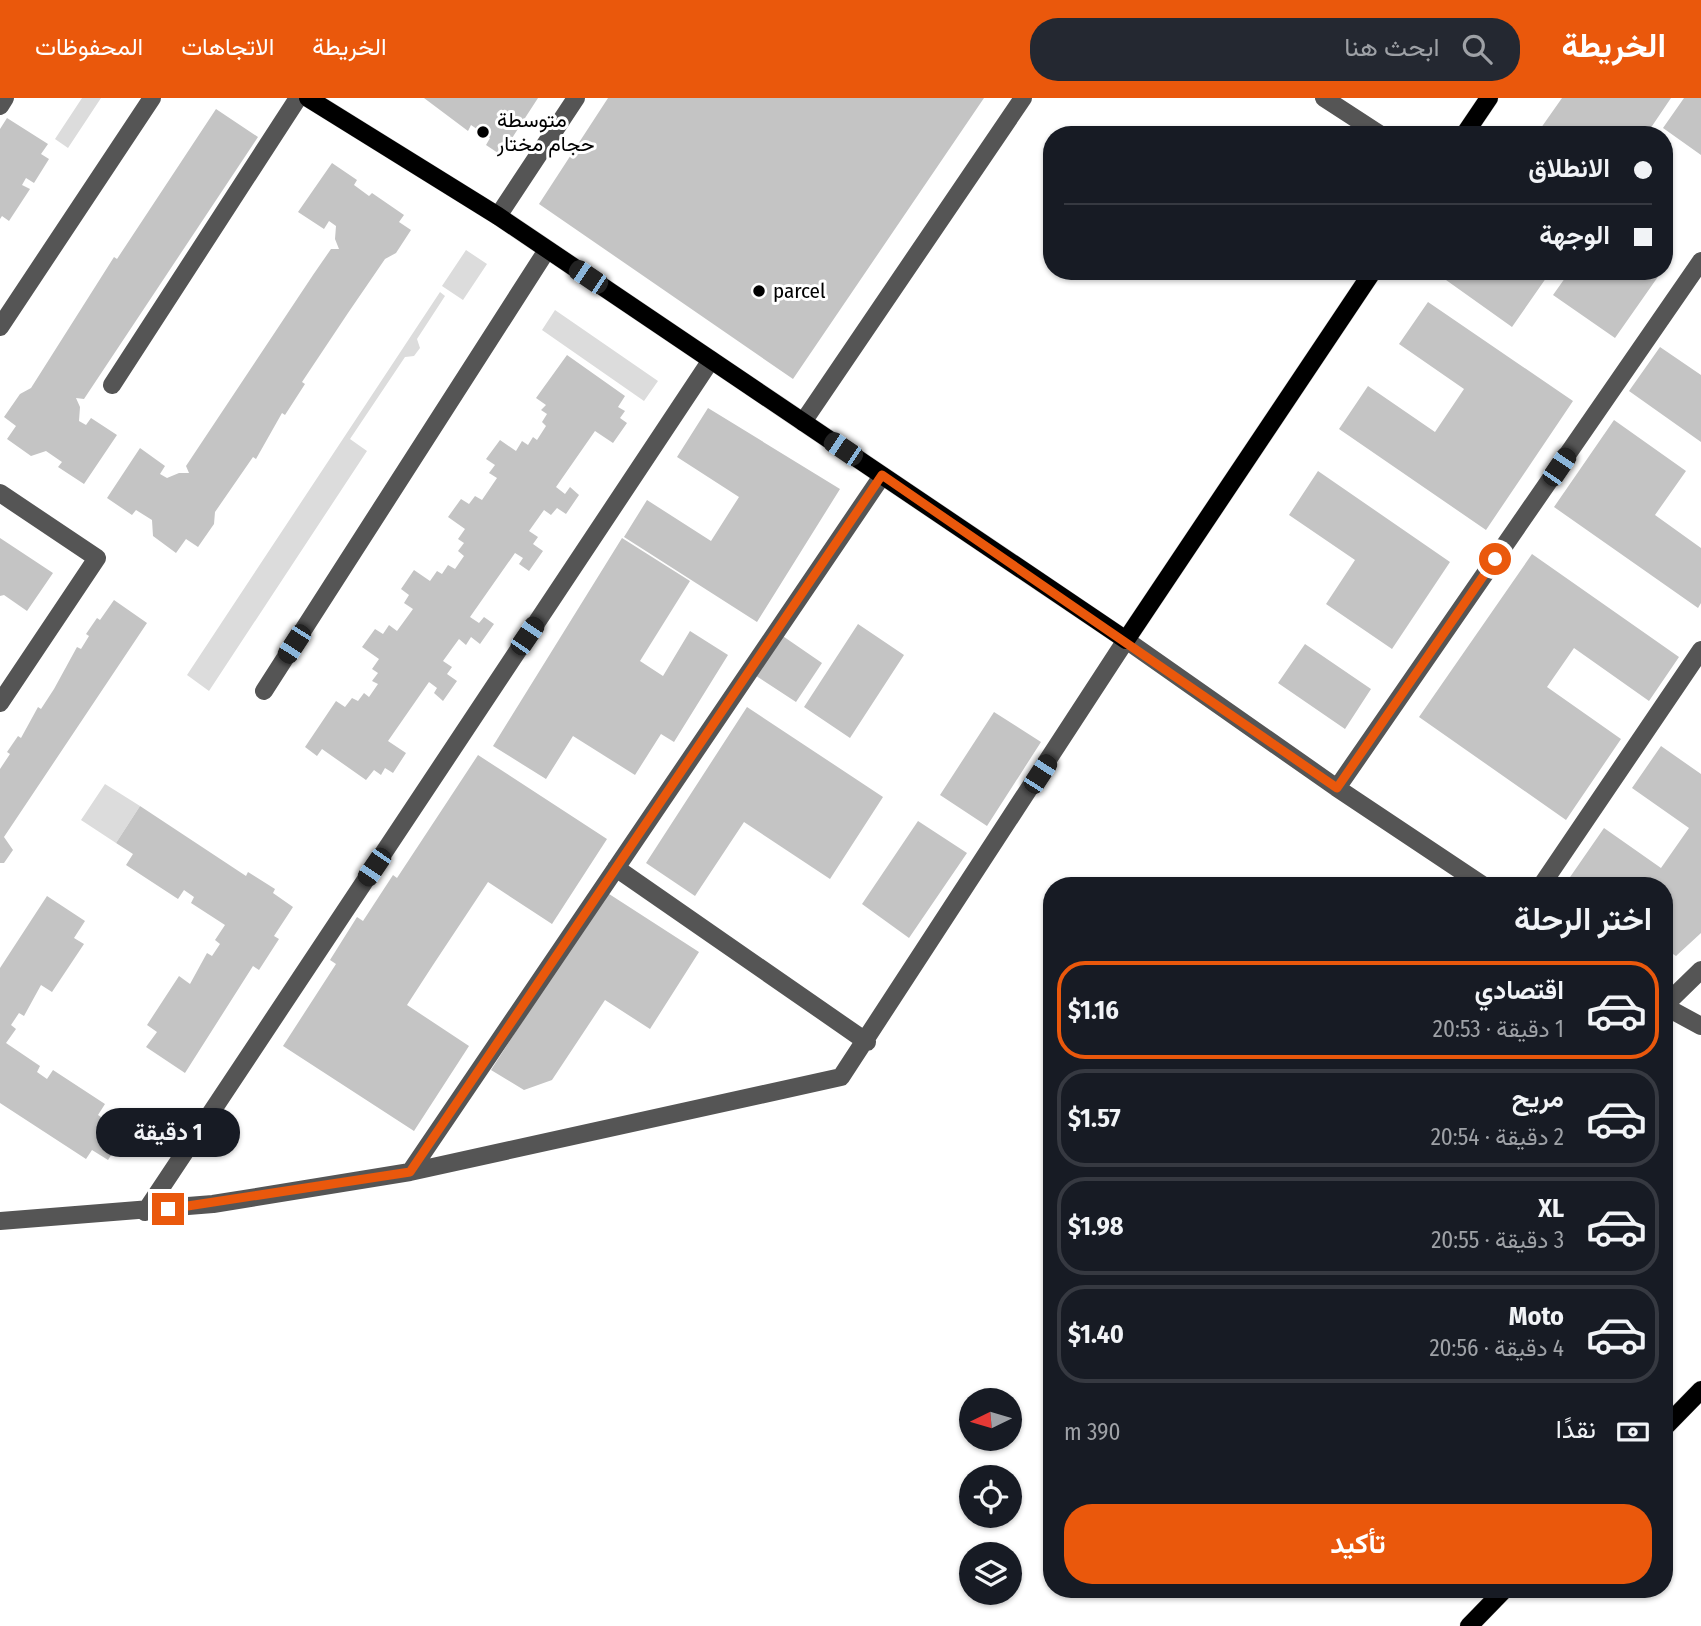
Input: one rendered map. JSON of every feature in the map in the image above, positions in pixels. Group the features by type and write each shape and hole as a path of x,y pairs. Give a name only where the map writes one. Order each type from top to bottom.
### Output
{"main road":[{"path":"308,98 498,216 1126,640 1367,280"},
{"path":"1470,126 1489,98"},
{"path":"1673,1419 1701,1390"},
{"path":"1469,1626 1496,1598"}],"street":[{"path":"0,106 5,98"},
{"path":"0,327 152,98"},
{"path":"112,385 298,98"},
{"path":"498,216 576,98"},
{"path":"803,422 1023,98"},
{"path":"1324,98 1367,126"},
{"path":"264,691 547,250"},
{"path":"1337,788 1701,261"},
{"path":"145,1212 711,360"},
{"path":"410,1172 882,475"},
{"path":"0,493 97,558 0,703"},
{"path":"0,1221 145,1212 213,1204 410,1172 841,1077 867,1042 1126,640 1470,877"},
{"path":"1547,877 1701,650"},
{"path":"616,868 867,1042"},
{"path":"1673,997 1701,970"},
{"path":"1673,1011 1701,1026"}],"shaded area":[{"path":"82,98 101,98 68,148 55,139"},
{"path":"466,250 487,264 463,300 442,286"},
{"path":"440,292 445,296 417,339 420,348 414,356 405,357 350,439 367,451 209,691 187,675"},
{"path":"555,310 658,381 644,401 542,330"},
{"path":"105,784 140,806 116,843 81,820"}],"building":[{"name":"متوسطة حجام مختار","path":"424,98 538,98 501,155 486,145 490,138 471,125 468,131"},
{"name":"parcel","path":"608,98 984,98 793,379 539,204"},
{"path":"1562,98 1671,98 1652,126 1542,126"},
{"path":"1684,98 1701,98 1701,155 1673,135 1673,126 1664,126"},
{"path":"216,109 258,137 84,399 76,398 80,407 79,421 86,425 91,418 117,435 84,484 58,467 62,462 46,451 31,456 7,439 16,426 4,417 20,394 31,388 114,257 117,259"},
{"path":"7,118 48,144 41,154 49,159 34,183 26,178 22,185 30,189 9,221 2,216 0,219 0,129"},
{"path":"332,163 357,180 354,185 369,196 372,193 404,215 399,222 411,230 396,253 385,259 348,313 302,382 305,384 285,415 282,413 256,459 253,457 215,512 214,524 198,547 186,539 176,553 153,536 152,520 136,510 132,515 107,498 140,448 165,466 160,474 167,478 179,473 189,473 186,466 313,275 331,249 339,249 335,239 336,226 329,221 324,229 298,212"},
{"path":"1446,280 1545,280 1512,327"},
{"path":"1564,280 1656,280 1615,338 1553,295"},
{"path":"1428,302 1573,401 1486,530 1339,429 1368,386 1435,432 1464,389 1399,344"},
{"path":"1660,347 1701,375 1701,442 1629,391"},
{"path":"567,355 625,396 618,407 625,411 620,418 627,423 613,443 595,431 556,487 565,494 570,487 579,495 566,514 557,508 551,515 544,510 529,531 538,537 533,544 543,551 529,571 519,564 523,558 515,553 470,617 479,623 484,617 494,624 480,644 471,637 466,645 459,639 443,661 452,667 447,674 457,681 443,701 434,693 437,688 429,682 388,741 406,753 393,773 385,768 381,775 374,770 366,780 322,749 317,756 305,747 336,701 345,707 352,698 358,701 364,693 369,697 378,684 372,681 378,673 372,669 379,659 362,647 375,629 383,634 389,625 397,631 413,609 404,603 409,595 401,589 414,570 430,581 437,571 442,574 448,565 455,569 464,556 458,551 464,543 458,539 465,529 448,517 461,499 469,504 475,496 482,500 497,478 489,473 495,465 486,459 500,440 516,451 522,441 528,445 533,437 537,440 546,426 542,422 547,414 541,410 546,405 536,398"},
{"path":"708,408 840,489 757,622 624,537 647,500 711,541 739,497 677,457"},
{"path":"1614,420 1686,471 1655,515 1701,548 1701,603 1698,608 1554,507"},
{"path":"1318,471 1450,562 1392,649 1326,604 1355,560 1289,515"},
{"path":"0,538 53,573 27,611 4,595 0,596"},
{"path":"622,538 690,581 640,661 663,676 690,631 728,655 674,742 661,734 635,775 573,736 546,779 493,746"},
{"path":"1532,554 1679,657 1649,701 1574,648 1547,687 1621,739 1566,820 1419,717"},
{"path":"114,600 147,623 4,837 13,850 4,863 0,863 0,769 10,754 7,752 18,736 21,738 38,707 41,709 77,647 81,649 89,636 86,634 97,618 100,620"},
{"path":"858,624 904,655 850,738 804,707"},
{"path":"774,630 822,663 796,702 747,670"},
{"path":"1305,644 1371,689 1345,729 1278,683"},
{"path":"747,707 883,797 830,879 744,822 695,896 646,863"},
{"path":"994,712 1041,742 987,826 940,795"},
{"path":"1661,746 1701,774 1701,933 1676,956 1673,954 1673,877 1570,877 1604,828 1661,868 1689,828 1632,788"},
{"path":"478,755 607,839 552,924 488,882 433,965 407,1005 469,1046 414,1131 283,1046 336,964 330,960 357,917 363,921 393,875 397,878"},
{"path":"140,806 246,876 248,872 275,889 273,893 293,907 274,936 279,939 259,970 253,966 185,1073 146,1047 157,1032 147,1025 179,976 190,984 207,953 212,956 220,944 215,940 225,925 191,903 194,897 184,890 178,899 126,865 133,854 116,843"},
{"path":"918,821 967,853 909,938 862,904"},
{"path":"606,892 699,952 650,1029 605,1000 552,1080 524,1090 491,1070"},
{"path":"47,896 85,921 74,938 84,944 52,992 41,985 24,1016 19,1013 11,1025 16,1029 6,1043 40,1066 37,1072 47,1079 53,1070 105,1104 98,1115 110,1123 107,1127 123,1137 108,1160 92,1150 86,1159 0,1103 0,968"}],"place":[{"name":"متوسطة حجام مختار","path":"483,132"},
{"name":"parcel","path":"759,291"}],"route":[{"path":"168,1209 410,1172 882,475 1126,640 1337,788 1495,559"}]}
